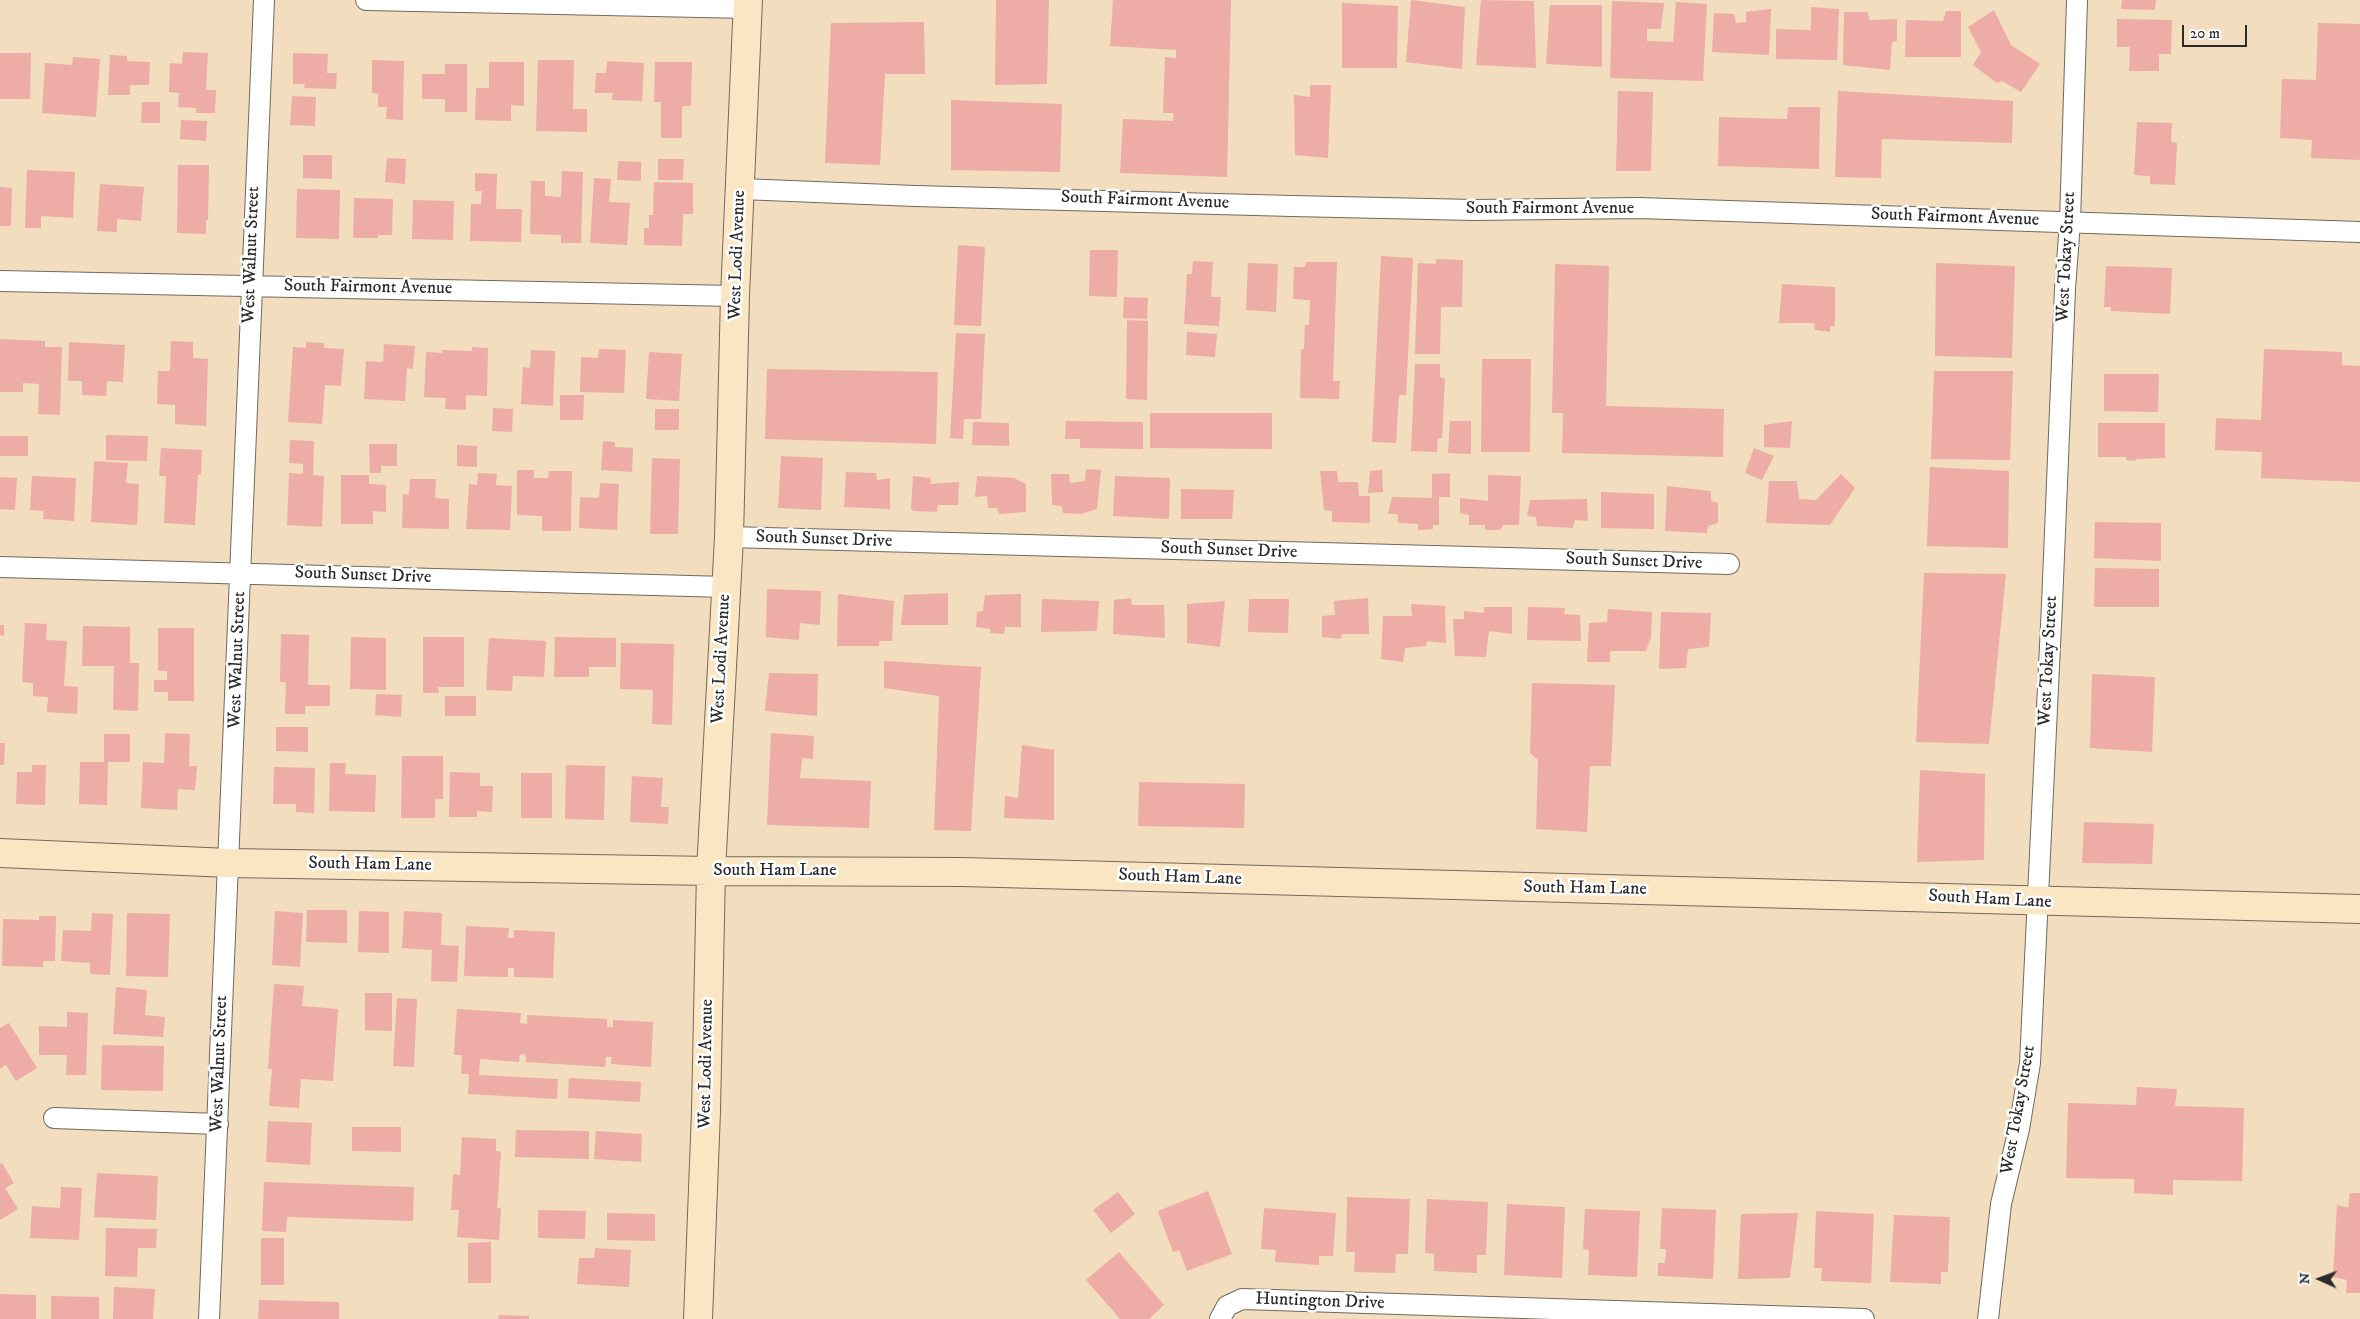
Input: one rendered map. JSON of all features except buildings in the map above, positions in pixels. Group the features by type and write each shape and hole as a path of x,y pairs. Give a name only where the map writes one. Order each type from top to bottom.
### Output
{"main road":[{"name":"West Lodi Avenue","path":"698,1319 706,1112 711,871 729,538 736,296 748,4"},
{"name":"South Ham Lane","path":"0,853 229,863 711,871 962,872 1916,896 2038,902 2360,909"}],"street":[{"name":"West Walnut Street","path":"209,1319 264,0"},
{"path":"366,0 748,4"},
{"name":"West Tokay Street","path":"1988,1319 2001,1204 2018,1129 2030,1063 2065,289 2070,222 2077,0"},
{"name":"South Fairmont Avenue","path":"741,189 915,196 1474,210 1640,208 2360,232"},
{"name":"South Fairmont Avenue","path":"0,281 736,296"},
{"name":"South Sunset Drive","path":"729,538 1729,564"},
{"name":"South Sunset Drive","path":"0,567 726,586"},
{"path":"54,1118 218,1124"},
{"name":"Huntington Drive","path":"1223,1312 1242,1299 1864,1319"}]}
